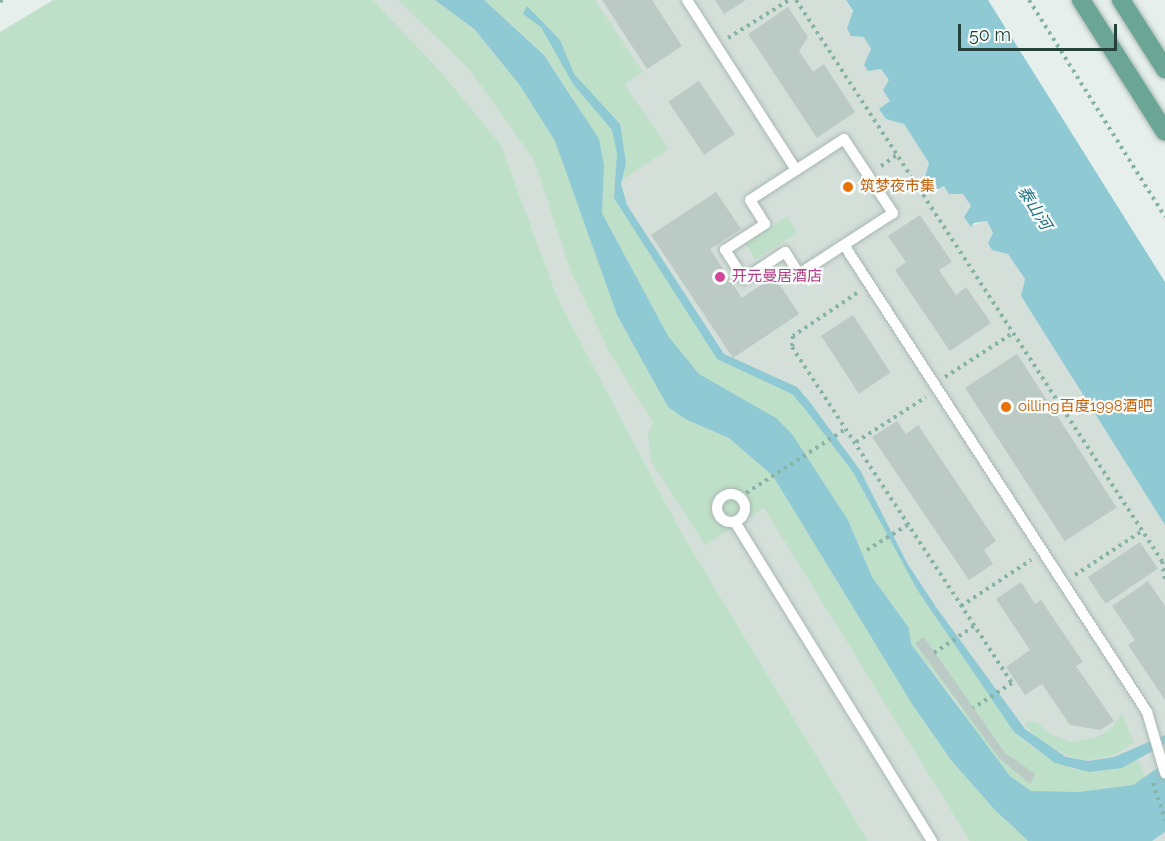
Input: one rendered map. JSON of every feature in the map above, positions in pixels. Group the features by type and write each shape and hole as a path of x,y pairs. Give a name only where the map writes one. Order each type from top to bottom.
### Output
{"main road":[{"path":"1081,0 1165,132"},
{"path":"1121,0 1165,69"}],"lane":[{"path":"687,0 796,170"},
{"path":"844,139 893,213 844,245 799,274 785,252 744,279 725,250 765,224 750,200 844,139"},
{"path":"844,245 1147,712 1165,773"},
{"path":"735,522 745,511 740,497 726,494 717,503 719,516 735,522 932,841"}],"path":[{"path":"716,46 789,0"},
{"path":"796,0 1162,561 1165,581"},
{"path":"1029,0 1165,217"},
{"path":"870,285 793,336 791,342 1012,683 973,708"},
{"path":"856,442 1013,333"},
{"path":"740,497 847,428"},
{"path":"867,550 909,524"},
{"path":"1064,583 1142,531"},
{"path":"961,606 1043,552"},
{"path":"934,652 974,626"}],"shaded area":[{"path":"373,0 846,0 871,49 864,66 881,69 889,80 890,102 880,109 886,119 904,124 929,163 924,180 932,192 944,186 963,194 971,206 971,226 987,221 993,233 992,250 1008,254 1025,279 1021,296 1165,525 1165,841 868,841 680,530 558,299 501,145 443,74"}],"green space":[{"path":"53,0 373,0 443,74 501,145 558,299 680,530 868,841 0,841 0,32"},
{"path":"398,0 435,0 473,29 519,84 555,141 617,315 647,363 652,379 687,420 729,438 773,476 912,704 951,760 995,810 1028,841 970,841 764,508 705,545 651,461 648,434 653,422 611,355 571,272 534,160 469,69"},
{"path":"484,0 595,0 643,72 624,84 669,149 614,185 614,198 717,359 792,394 805,409 853,472 918,591 1014,732 1032,747 1073,769 1113,770 1139,760 1145,777 1133,785 1079,792 1031,791 1010,776 990,753 956,701 911,644 909,628 872,577 848,520 792,434 699,374 668,336 602,213 604,165 574,99 544,54"},
{"path":"787,217 797,233 756,259 745,243"},
{"path":"1122,713 1134,743 1114,755 1088,760 1068,756 1039,740 1025,725 1026,721 1037,722 1050,734 1071,742 1098,737 1113,727"}],"water":[{"path":"435,0 484,0 544,55 599,139 604,165 602,213 668,336 699,374 776,418 792,434 848,520 872,577 909,628 911,644 1010,776 1031,791 1079,792 1133,785 1165,763 1165,832 1152,841 1028,841 995,810 951,760 912,704 773,476 729,438 687,420 668,407 617,315 555,141 519,84 474,29"},
{"name":"泰山河","path":"846,0 988,0 1165,282 1165,525 1021,296 1025,279 1008,254 992,250 988,243 993,233 987,221 974,223 971,227 964,217 971,206 963,194 949,194 944,186 932,192 924,180 929,163 904,124 886,119 879,109 890,101 883,90 889,80 881,69 868,71 864,65 871,49 864,37 851,36 847,28 853,11"},
{"path":"527,6 560,40 574,74 620,124 626,163 621,184 627,205 724,354 797,387 809,401 860,470 907,563 936,607 1025,729 1066,757 1088,761 1114,757 1165,735 1165,744 1122,768 1089,772 1055,763 1014,732 918,591 853,472 805,409 792,394 717,359 614,198 617,153 612,130 573,84 541,27 523,14"}],"building":[{"path":"602,0 652,0 682,46 647,69"},
{"path":"715,0 746,0 724,14"},
{"path":"788,7 808,37 799,51 813,72 824,64 855,112 817,138 748,34"},
{"path":"699,81 735,134 704,155 668,102"},
{"path":"716,192 741,229 710,249 742,298 774,276 799,314 733,358 651,235"},
{"path":"920,215 952,262 939,270 956,295 966,287 991,323 950,351 895,270 906,262 888,236"},
{"path":"853,315 891,373 859,394 821,336"},
{"path":"1017,354 1117,507 1065,541 965,388"},
{"path":"897,421 906,434 918,425 996,541 984,550 993,564 969,580 872,437"},
{"path":"1140,542 1158,569 1106,604 1088,577"},
{"path":"1148,581 1165,606 1165,700 1128,645 1135,640 1112,606"},
{"path":"1021,582 1035,604 1041,600 1083,662 1076,666 1114,721 1100,730 1070,725 1042,684 1025,695 1006,667 1030,650 996,599"},
{"path":"924,637 1005,753 1035,774 1030,784 999,758 915,643"}],"place":[{"name":"筑梦夜市集","path":"848,187"},
{"name":"开元曼居酒店","path":"720,277"},
{"name":"oilling百度1998酒吧","path":"1006,407"}]}
